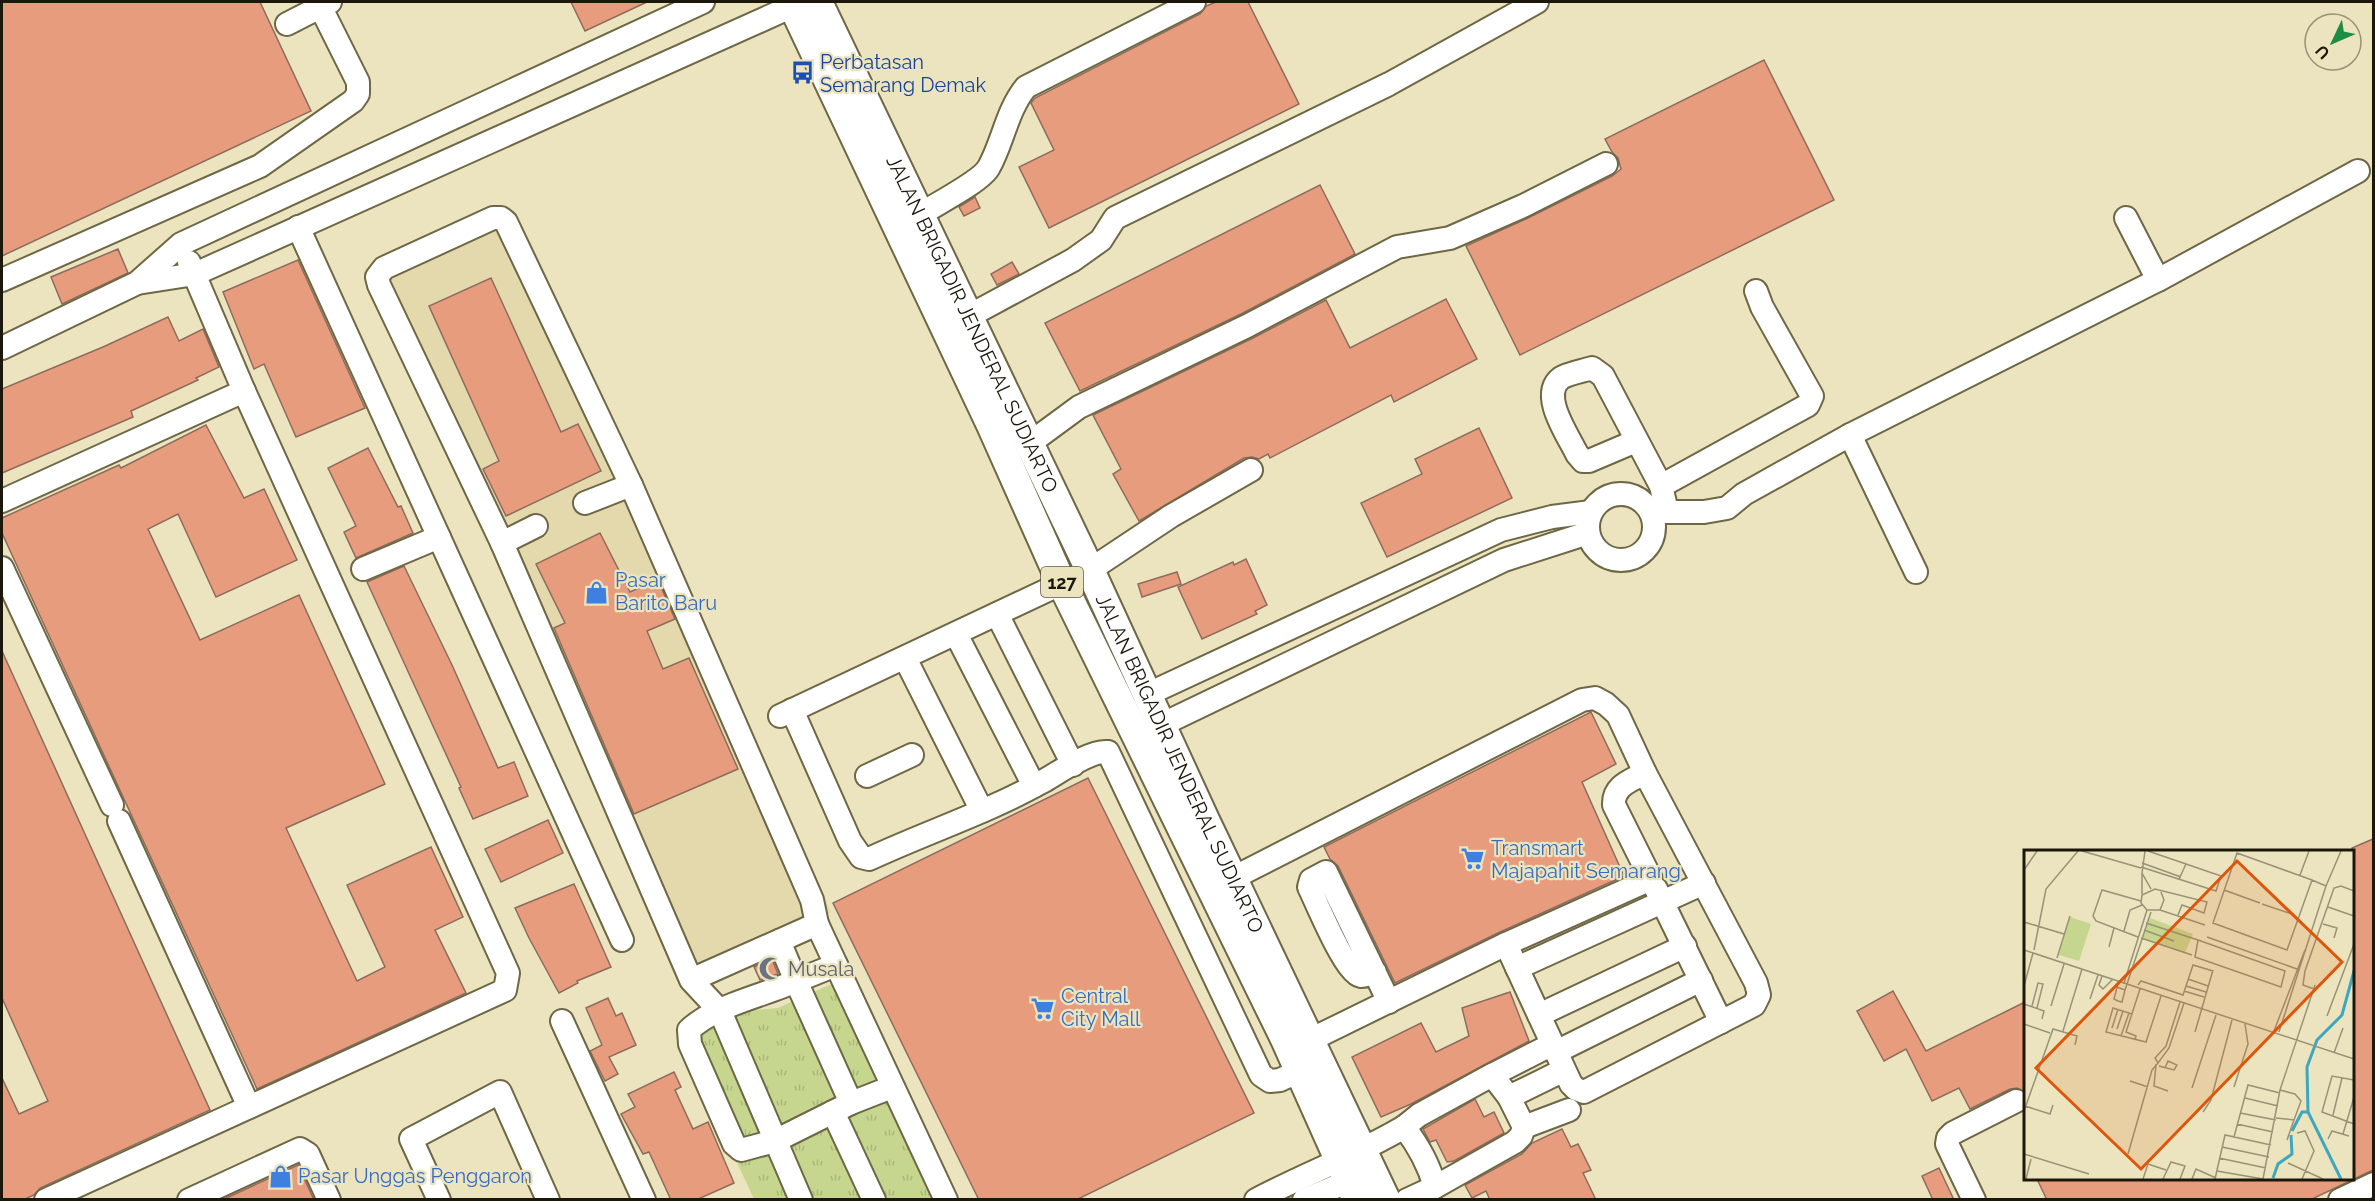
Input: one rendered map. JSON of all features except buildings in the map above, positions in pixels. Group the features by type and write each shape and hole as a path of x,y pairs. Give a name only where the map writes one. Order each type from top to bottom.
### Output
{"main road":[{"name":"JALAN BRIGADIR JENDERAL SUDIARTO","path":"801,3 921,214 1030,443 1146,695 1310,1040 1356,1172"},
{"name":"JALAN BRIGADIR JENDERAL SUDIARTO","path":"801,3 1062,584 1166,793 1299,1071 1356,1172 1386,1200"}],"lane":[{"path":"2,348 137,283 182,244 703,2"},
{"path":"921,214 962,189 988,169 1016,101 1026,87 1194,2"},
{"path":"969,316 1073,260 1101,240 1115,218 1389,84 1536,2"},
{"path":"137,283 195,274 801,3"},
{"path":"2,280 260,166 353,101 358,94 358,82 325,4 287,24"},
{"path":"1030,443 1079,407 1247,326 1397,247 1450,238 1523,206 1606,164"},
{"path":"1161,725 1504,560 1589,523 1602,499 1619,493 1637,497 1659,512 1704,512 1727,508 1744,494 1850,435 2158,280 2358,171"},
{"path":"801,1200 720,1011 691,980 502,543 379,285 377,277 384,268 493,218 501,218 506,222 631,485 812,900 817,924 940,1198"},
{"path":"2126,218 2158,280"},
{"path":"298,227 622,940"},
{"path":"46,1200 506,990 508,973 244,392 182,244"},
{"path":"1661,486 1808,405 1812,396 1762,307 1756,291"},
{"path":"2,501 244,392"},
{"path":"1850,435 1916,572"},
{"path":"1589,523 1593,545 1602,555 1615,560 1628,560 1640,555 1649,545 1659,512 1661,486 1636,441"},
{"path":"1251,470 1172,516 1090,570 786,713 849,841 861,857 869,859 982,812 1090,755 1108,752 1261,1075 1270,1081 1280,1080 1299,1071"},
{"path":"585,503 631,485"},
{"path":"1146,695 1501,530 1552,517 1589,523"},
{"path":"502,543 537,526"},
{"path":"363,569 439,537"},
{"path":"2,568 249,1107"},
{"path":"997,614 1073,765"},
{"path":"956,634 1034,786"},
{"path":"905,658 982,812"},
{"path":"1233,878 1310,841 1582,700 1595,698 1606,704 1618,716 1645,773 1756,982 1759,995 1754,1005 1584,1092 1571,1084 1553,1058 1539,1015 1506,944"},
{"path":"867,776 912,755"},
{"path":"1645,773 1618,788 1614,797 1614,805 1721,1022"},
{"path":"1310,841 1326,872 1309,883 1314,898 1346,961 1354,972 1361,976 1375,972 1389,1002"},
{"path":"1310,1040 1506,944 1651,879"},
{"path":"1517,968 1704,883"},
{"path":"691,980 817,924"},
{"path":"778,941 796,981 874,1200"},
{"path":"1539,1015 1685,946"},
{"path":"836,965 720,1011 698,1022 689,1030 690,1044 737,1148 741,1150 775,1141 842,1108 892,1087"},
{"path":"1304,1200 1356,1172 1419,1115 1492,1075 1553,1058 1701,980"},
{"path":"562,1021 644,1200"},
{"path":"1509,1097 1553,1058"},
{"path":"1407,1200 1435,1187 1515,1142 1521,1136 1524,1127 1509,1097 1492,1075"},
{"path":"439,1200 411,1139 500,1092 548,1200"},
{"path":"1974,1200 1947,1144 1948,1138 1953,1133 2016,1101"},
{"path":"1524,1127 1569,1110"},
{"path":"1404,1127 1417,1145 1431,1173 1435,1187"},
{"path":"189,1200 300,1149 309,1154 329,1200"},
{"path":"1256,1200 1306,1174 1356,1172"},
{"path":"2340,1200 2373,1184"}],"shaded area":[{"name":"Pasar Barito Baru","path":"499,208 831,912 695,976 363,271"}],"green space":[{"path":"845,978 951,1199 754,1199 680,1040 755,1010 778,1008"}],"place":[{"name":"Perbatasan Semarang Demak","path":"802,73"},
{"name":"Pasar Barito Baru","path":"597,592"},
{"name":"Transmart Majapahit Semarang","path":"1473,859"},
{"name":"Musala","path":"770,969"},
{"name":"Central City Mall","path":"1043,1008"},
{"name":"Pasar Unggas Penggaron","path":"280,1176"}]}
